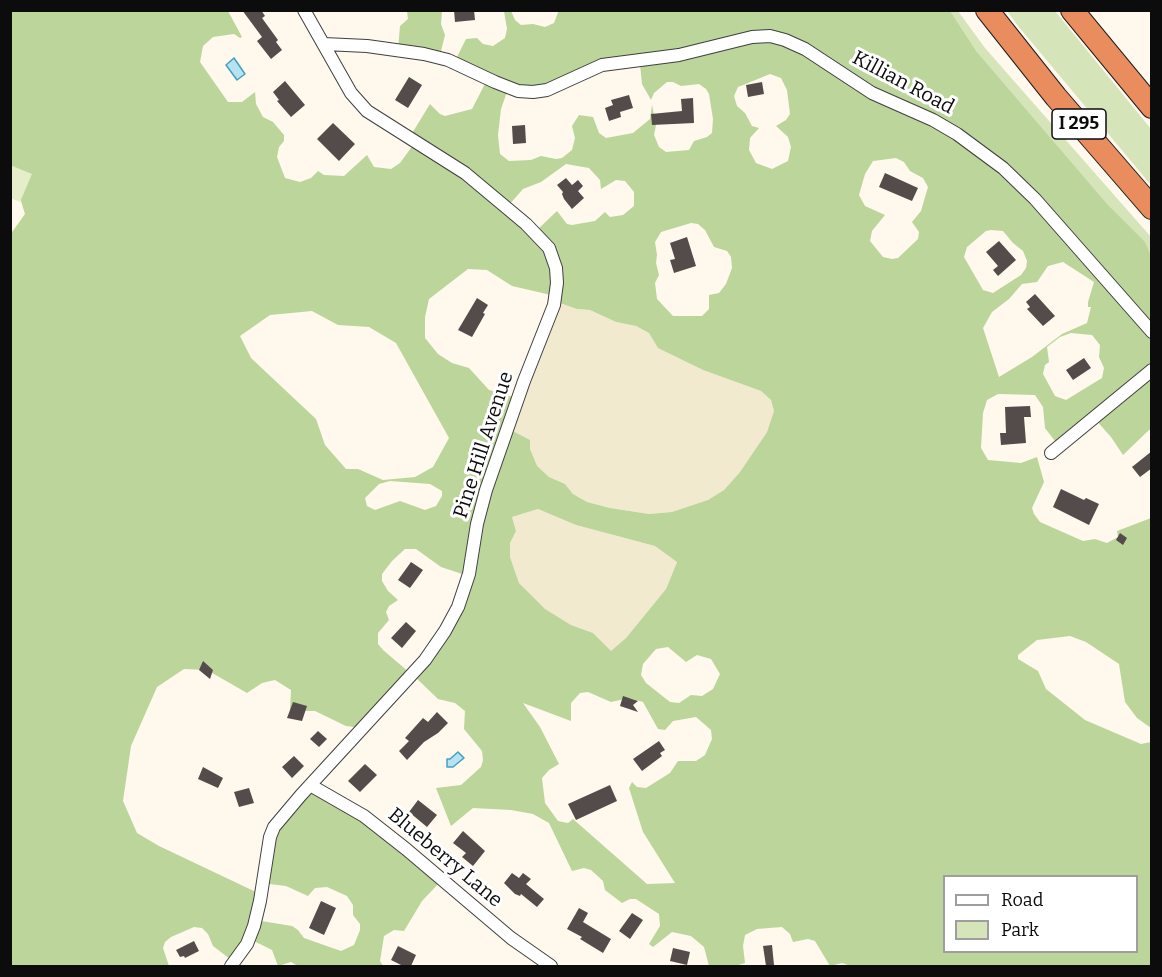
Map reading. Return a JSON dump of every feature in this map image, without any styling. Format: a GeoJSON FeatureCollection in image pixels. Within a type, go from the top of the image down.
{"type":"FeatureCollection","features":[{"type":"Feature","properties":{"kind":"highway"},"geometry":{"type":"LineString","coordinates":[[979,10],[1009,39]]}},
{"type":"Feature","properties":{"kind":"highway","name":"I 295"},"geometry":{"type":"LineString","coordinates":[[987,10],[1080,126],[1152,208]]}},
{"type":"Feature","properties":{"kind":"highway"},"geometry":{"type":"LineString","coordinates":[[1072,10],[1152,107]]}},
{"type":"Feature","properties":{"kind":"street","name":"Pine Hill Avenue"},"geometry":{"type":"LineString","coordinates":[[231,966],[247,944],[254,926],[270,837],[282,817],[425,660],[446,631],[458,607],[469,574],[477,524],[486,490],[521,389],[554,305],[557,283],[554,258],[540,237],[465,173],[367,111],[351,93],[304,10]]}},
{"type":"Feature","properties":{"kind":"street","name":"Killian Road"},"geometry":{"type":"LineString","coordinates":[[324,44],[367,46],[424,54],[448,60],[518,91],[533,92],[547,90],[602,65],[679,55],[752,37],[770,36],[785,40],[805,50],[872,93],[933,120],[957,134],[1003,168],[1035,199],[1152,332]]}},
{"type":"Feature","properties":{"kind":"street"},"geometry":{"type":"LineString","coordinates":[[1051,453],[1152,370]]}},
{"type":"Feature","properties":{"kind":"street","name":"Blueberry Lane"},"geometry":{"type":"LineString","coordinates":[[310,785],[364,816],[511,938],[551,966]]}},
{"type":"Feature","properties":{"kind":"shaded area"},"geometry":{"type":"Polygon","coordinates":[[[554,301],[577,309],[590,310],[616,322],[636,326],[649,333],[659,348],[703,370],[761,391],[771,400],[774,411],[767,432],[740,472],[724,490],[708,500],[672,512],[649,514],[587,502],[573,494],[565,484],[549,477],[536,466],[530,449],[505,427],[554,301]]]}},
{"type":"Feature","properties":{"kind":"shaded area"},"geometry":{"type":"Polygon","coordinates":[[[538,509],[576,525],[655,546],[677,561],[666,589],[626,638],[611,652],[593,633],[571,625],[544,609],[519,583],[510,557],[510,543],[516,531],[512,517],[538,509]]]}},
{"type":"Feature","properties":{"kind":"green space"},"geometry":{"type":"Polygon","coordinates":[[[559,10],[950,11],[976,51],[1107,204],[1145,242],[1151,256],[1151,430],[1123,455],[1095,419],[1058,445],[1045,428],[1043,407],[1035,395],[998,394],[987,400],[983,413],[981,448],[988,460],[1021,463],[1037,457],[1044,482],[1032,508],[1034,514],[1040,522],[1083,541],[1095,539],[1107,543],[1118,537],[1117,531],[1151,518],[1151,728],[1137,718],[1125,702],[1119,664],[1086,642],[1070,636],[1037,640],[1018,655],[1018,659],[1038,671],[1046,689],[1085,720],[1141,744],[1151,742],[1151,966],[851,966],[842,963],[830,966],[815,941],[808,939],[793,942],[790,934],[782,927],[757,929],[745,935],[743,946],[745,963],[735,966],[709,966],[704,947],[691,936],[672,932],[653,947],[649,944],[660,926],[659,914],[636,899],[622,903],[605,890],[603,881],[591,870],[584,868],[572,871],[549,823],[533,814],[473,808],[451,826],[436,788],[461,785],[481,767],[482,751],[464,729],[465,711],[455,703],[438,699],[411,673],[441,633],[465,575],[441,567],[416,549],[405,549],[382,574],[382,581],[388,591],[398,600],[389,606],[386,612],[389,620],[378,633],[378,644],[410,673],[362,728],[346,726],[315,711],[290,711],[291,690],[275,680],[262,683],[247,693],[207,670],[184,669],[157,687],[131,746],[123,801],[137,833],[159,846],[258,893],[255,920],[292,926],[304,938],[341,951],[354,945],[360,930],[360,924],[353,915],[353,905],[347,896],[327,887],[315,888],[308,896],[286,886],[261,883],[269,839],[307,785],[345,806],[441,881],[422,901],[404,931],[394,930],[384,936],[380,961],[383,966],[298,966],[291,962],[278,966],[272,950],[248,938],[234,962],[213,946],[208,934],[202,928],[194,927],[165,942],[163,948],[169,966],[11,966],[10,235],[25,214],[11,168],[11,11],[228,11],[242,37],[234,34],[213,37],[203,46],[200,62],[228,102],[242,102],[255,92],[256,104],[263,117],[273,122],[284,135],[284,141],[279,147],[277,157],[285,178],[300,182],[311,178],[318,171],[324,175],[344,176],[367,155],[374,167],[391,169],[400,163],[416,141],[411,135],[430,104],[445,116],[472,109],[487,80],[454,63],[466,39],[477,38],[483,44],[493,46],[505,38],[507,29],[504,11],[511,11],[515,20],[521,25],[533,24],[545,27],[554,23],[559,10]],[[640,64],[605,66],[564,84],[508,89],[501,109],[498,135],[500,154],[509,161],[531,160],[541,156],[562,158],[572,150],[575,138],[572,126],[579,115],[593,117],[599,133],[606,138],[633,133],[650,119],[652,105],[656,125],[654,135],[659,147],[666,152],[689,150],[694,141],[712,133],[713,119],[709,94],[699,84],[681,86],[667,82],[654,93],[651,100],[642,84],[640,64]],[[770,74],[738,87],[734,96],[737,106],[745,113],[752,126],[759,128],[750,138],[749,150],[756,163],[772,169],[788,161],[791,147],[788,137],[776,126],[786,120],[790,114],[787,90],[781,78],[770,74]],[[896,158],[873,161],[865,174],[859,195],[865,206],[885,215],[872,231],[870,241],[883,257],[898,258],[918,239],[919,232],[912,222],[921,211],[928,187],[923,178],[910,171],[904,162],[896,158]],[[566,164],[541,182],[523,189],[508,206],[536,231],[557,211],[567,224],[572,225],[595,221],[605,212],[610,217],[623,215],[634,206],[634,192],[625,181],[616,180],[601,189],[600,180],[589,168],[566,164]],[[691,223],[661,232],[655,242],[659,275],[655,283],[657,299],[673,316],[702,316],[709,309],[709,295],[719,293],[726,284],[732,268],[731,257],[727,251],[714,247],[705,230],[698,224],[691,223]],[[986,231],[967,247],[964,257],[983,290],[993,293],[1021,275],[1026,268],[1027,261],[1023,251],[1003,231],[986,231]],[[1063,262],[1048,266],[1037,282],[1022,284],[1009,299],[992,312],[983,328],[999,377],[1032,357],[1062,334],[1087,323],[1091,307],[1088,307],[1088,302],[1094,282],[1063,262]],[[468,269],[429,299],[425,317],[425,338],[438,354],[452,363],[469,368],[489,390],[513,397],[505,427],[530,440],[530,449],[537,466],[549,477],[565,484],[573,494],[587,502],[649,514],[672,512],[708,500],[724,490],[740,472],[767,432],[774,411],[771,400],[761,391],[703,370],[658,348],[649,333],[636,326],[616,322],[590,310],[577,309],[554,301],[551,295],[512,286],[487,270],[468,269]],[[312,311],[270,315],[240,336],[251,358],[316,419],[325,445],[346,469],[358,469],[383,480],[415,477],[433,467],[449,438],[396,343],[369,327],[338,325],[312,311]],[[1071,333],[1060,337],[1047,347],[1049,362],[1045,365],[1043,374],[1055,396],[1066,400],[1102,378],[1104,368],[1099,357],[1100,345],[1092,335],[1071,333]],[[390,481],[379,484],[365,498],[367,506],[375,510],[400,501],[425,510],[436,506],[442,496],[442,491],[430,484],[390,481]],[[538,509],[512,517],[516,531],[510,543],[510,557],[519,583],[545,609],[571,625],[593,633],[611,651],[626,638],[666,589],[677,562],[655,546],[576,525],[538,509]],[[668,647],[656,649],[643,664],[641,675],[646,683],[670,702],[679,703],[691,695],[702,696],[713,689],[720,674],[711,659],[697,655],[686,662],[668,647]],[[588,692],[580,693],[571,703],[571,721],[523,703],[540,727],[559,764],[542,778],[545,803],[558,821],[568,823],[573,819],[647,884],[675,883],[643,832],[629,788],[632,782],[637,787],[646,788],[670,773],[678,761],[696,761],[705,755],[712,739],[711,730],[696,717],[673,721],[665,730],[658,729],[643,702],[629,698],[611,702],[588,692]]]}},
{"type":"Feature","properties":{"kind":"green space"},"geometry":{"type":"Polygon","coordinates":[[[407,11],[442,11],[441,24],[445,35],[439,59],[398,50],[400,26],[408,19],[407,11]]]}},
{"type":"Feature","properties":{"kind":"green space"},"geometry":{"type":"Polygon","coordinates":[[[935,11],[958,11],[985,48],[1151,237],[1151,281],[935,11]]]}},
{"type":"Feature","properties":{"kind":"green space"},"geometry":{"type":"Polygon","coordinates":[[[1007,11],[1055,11],[1151,129],[1151,185],[1018,26],[1007,11]]]}},
{"type":"Feature","properties":{"kind":"green space"},"geometry":{"type":"Polygon","coordinates":[[[10,165],[32,174],[20,202],[11,198],[10,165]]]}},
{"type":"Feature","properties":{"kind":"water"},"geometry":{"type":"Polygon","coordinates":[[[234,58],[245,74],[237,80],[226,65],[234,58]]]}},
{"type":"Feature","properties":{"kind":"water"},"geometry":{"type":"Polygon","coordinates":[[[458,752],[464,758],[453,767],[447,767],[447,759],[458,752]]]}},
{"type":"Feature","properties":{"kind":"building"},"geometry":{"type":"Polygon","coordinates":[[[242,10],[261,10],[265,16],[262,18],[278,40],[276,42],[282,50],[271,59],[257,41],[262,37],[242,10]]]}},
{"type":"Feature","properties":{"kind":"building"},"geometry":{"type":"Polygon","coordinates":[[[454,10],[474,10],[475,20],[455,22],[454,10]]]}},
{"type":"Feature","properties":{"kind":"building"},"geometry":{"type":"Polygon","coordinates":[[[409,77],[422,85],[408,108],[395,100],[409,77]]]}},
{"type":"Feature","properties":{"kind":"building"},"geometry":{"type":"Polygon","coordinates":[[[285,81],[305,105],[291,117],[277,101],[279,100],[273,92],[285,81]]]}},
{"type":"Feature","properties":{"kind":"building"},"geometry":{"type":"Polygon","coordinates":[[[762,82],[764,94],[748,97],[746,85],[762,82]]]}},
{"type":"Feature","properties":{"kind":"building"},"geometry":{"type":"Polygon","coordinates":[[[629,95],[633,108],[620,112],[621,117],[609,121],[605,108],[613,105],[611,100],[629,95]]]}},
{"type":"Feature","properties":{"kind":"building"},"geometry":{"type":"Polygon","coordinates":[[[693,98],[694,123],[652,125],[651,114],[682,111],[681,99],[693,98]]]}},
{"type":"Feature","properties":{"kind":"building"},"geometry":{"type":"Polygon","coordinates":[[[333,123],[355,144],[339,161],[317,139],[333,123]]]}},
{"type":"Feature","properties":{"kind":"building"},"geometry":{"type":"Polygon","coordinates":[[[525,125],[526,143],[513,144],[512,126],[525,125]]]}},
{"type":"Feature","properties":{"kind":"building"},"geometry":{"type":"Polygon","coordinates":[[[885,173],[918,188],[912,201],[879,187],[885,173]]]}},
{"type":"Feature","properties":{"kind":"building"},"geometry":{"type":"Polygon","coordinates":[[[566,178],[572,185],[578,180],[583,186],[578,191],[584,198],[572,209],[557,185],[566,178]]]}},
{"type":"Feature","properties":{"kind":"building"},"geometry":{"type":"Polygon","coordinates":[[[687,237],[696,266],[674,273],[670,260],[675,259],[670,243],[687,237]]]}},
{"type":"Feature","properties":{"kind":"building"},"geometry":{"type":"Polygon","coordinates":[[[999,241],[1016,260],[998,276],[993,270],[998,266],[986,252],[999,241]]]}},
{"type":"Feature","properties":{"kind":"building"},"geometry":{"type":"Polygon","coordinates":[[[1035,294],[1055,316],[1043,326],[1027,309],[1030,307],[1026,302],[1035,294]]]}},
{"type":"Feature","properties":{"kind":"building"},"geometry":{"type":"Polygon","coordinates":[[[477,298],[488,305],[472,337],[458,330],[477,298]]]}},
{"type":"Feature","properties":{"kind":"building"},"geometry":{"type":"Polygon","coordinates":[[[1084,358],[1091,368],[1073,380],[1066,370],[1084,358]]]}},
{"type":"Feature","properties":{"kind":"building"},"geometry":{"type":"Polygon","coordinates":[[[1030,406],[1031,417],[1024,417],[1026,443],[1001,445],[1000,433],[1006,433],[1005,407],[1030,406]]]}},
{"type":"Feature","properties":{"kind":"building"},"geometry":{"type":"Polygon","coordinates":[[[1152,451],[1152,468],[1140,477],[1132,467],[1152,451]]]}},
{"type":"Feature","properties":{"kind":"building"},"geometry":{"type":"Polygon","coordinates":[[[1061,489],[1099,504],[1089,525],[1053,507],[1061,489]]]}},
{"type":"Feature","properties":{"kind":"building"},"geometry":{"type":"Polygon","coordinates":[[[1120,533],[1127,538],[1123,545],[1116,540],[1120,533]]]}},
{"type":"Feature","properties":{"kind":"building"},"geometry":{"type":"Polygon","coordinates":[[[411,562],[423,570],[410,588],[398,580],[411,562]]]}},
{"type":"Feature","properties":{"kind":"building"},"geometry":{"type":"Polygon","coordinates":[[[406,622],[416,631],[402,648],[391,638],[406,622]]]}},
{"type":"Feature","properties":{"kind":"building"},"geometry":{"type":"Polygon","coordinates":[[[203,661],[213,670],[210,679],[199,670],[203,661]]]}},
{"type":"Feature","properties":{"kind":"building"},"geometry":{"type":"Polygon","coordinates":[[[623,696],[638,701],[633,705],[638,712],[620,706],[623,696]]]}},
{"type":"Feature","properties":{"kind":"building"},"geometry":{"type":"Polygon","coordinates":[[[293,702],[307,706],[302,721],[287,718],[293,702]]]}},
{"type":"Feature","properties":{"kind":"building"},"geometry":{"type":"Polygon","coordinates":[[[437,712],[448,723],[424,742],[407,760],[399,751],[409,741],[405,738],[423,718],[428,722],[437,712]]]}},
{"type":"Feature","properties":{"kind":"building"},"geometry":{"type":"Polygon","coordinates":[[[318,731],[327,739],[319,747],[310,739],[318,731]]]}},
{"type":"Feature","properties":{"kind":"building"},"geometry":{"type":"Polygon","coordinates":[[[659,741],[665,750],[660,753],[662,756],[642,771],[633,759],[659,741]]]}},
{"type":"Feature","properties":{"kind":"building"},"geometry":{"type":"Polygon","coordinates":[[[294,756],[304,766],[292,778],[282,767],[294,756]]]}},
{"type":"Feature","properties":{"kind":"building"},"geometry":{"type":"Polygon","coordinates":[[[365,764],[377,775],[360,792],[348,781],[365,764]]]}},
{"type":"Feature","properties":{"kind":"building"},"geometry":{"type":"Polygon","coordinates":[[[203,767],[223,778],[218,788],[198,779],[203,767]]]}},
{"type":"Feature","properties":{"kind":"building"},"geometry":{"type":"Polygon","coordinates":[[[610,785],[617,801],[576,820],[568,804],[610,785]]]}},
{"type":"Feature","properties":{"kind":"building"},"geometry":{"type":"Polygon","coordinates":[[[249,788],[254,803],[239,807],[234,792],[249,788]]]}},
{"type":"Feature","properties":{"kind":"building"},"geometry":{"type":"Polygon","coordinates":[[[418,800],[437,815],[427,827],[409,812],[418,800]]]}},
{"type":"Feature","properties":{"kind":"building"},"geometry":{"type":"Polygon","coordinates":[[[463,831],[485,851],[473,866],[462,857],[466,853],[453,843],[463,831]]]}},
{"type":"Feature","properties":{"kind":"building"},"geometry":{"type":"Polygon","coordinates":[[[512,873],[519,878],[523,873],[531,879],[526,884],[544,899],[537,907],[521,894],[520,896],[515,894],[504,883],[512,873]]]}},
{"type":"Feature","properties":{"kind":"building"},"geometry":{"type":"Polygon","coordinates":[[[321,901],[336,908],[324,935],[309,928],[321,901]]]}},
{"type":"Feature","properties":{"kind":"building"},"geometry":{"type":"Polygon","coordinates":[[[579,908],[588,913],[583,922],[611,939],[603,953],[567,929],[579,908]]]}},
{"type":"Feature","properties":{"kind":"building"},"geometry":{"type":"Polygon","coordinates":[[[632,913],[643,920],[630,939],[619,931],[632,913]]]}},
{"type":"Feature","properties":{"kind":"building"},"geometry":{"type":"Polygon","coordinates":[[[194,941],[199,951],[185,958],[180,957],[176,950],[194,941]]]}},
{"type":"Feature","properties":{"kind":"building"},"geometry":{"type":"Polygon","coordinates":[[[772,945],[774,965],[766,966],[763,946],[772,945]]]}},
{"type":"Feature","properties":{"kind":"building"},"geometry":{"type":"Polygon","coordinates":[[[398,946],[416,955],[411,966],[403,966],[391,960],[398,946]]]}},
{"type":"Feature","properties":{"kind":"building"},"geometry":{"type":"Polygon","coordinates":[[[673,948],[690,952],[687,965],[670,961],[673,948]]]}}]}
